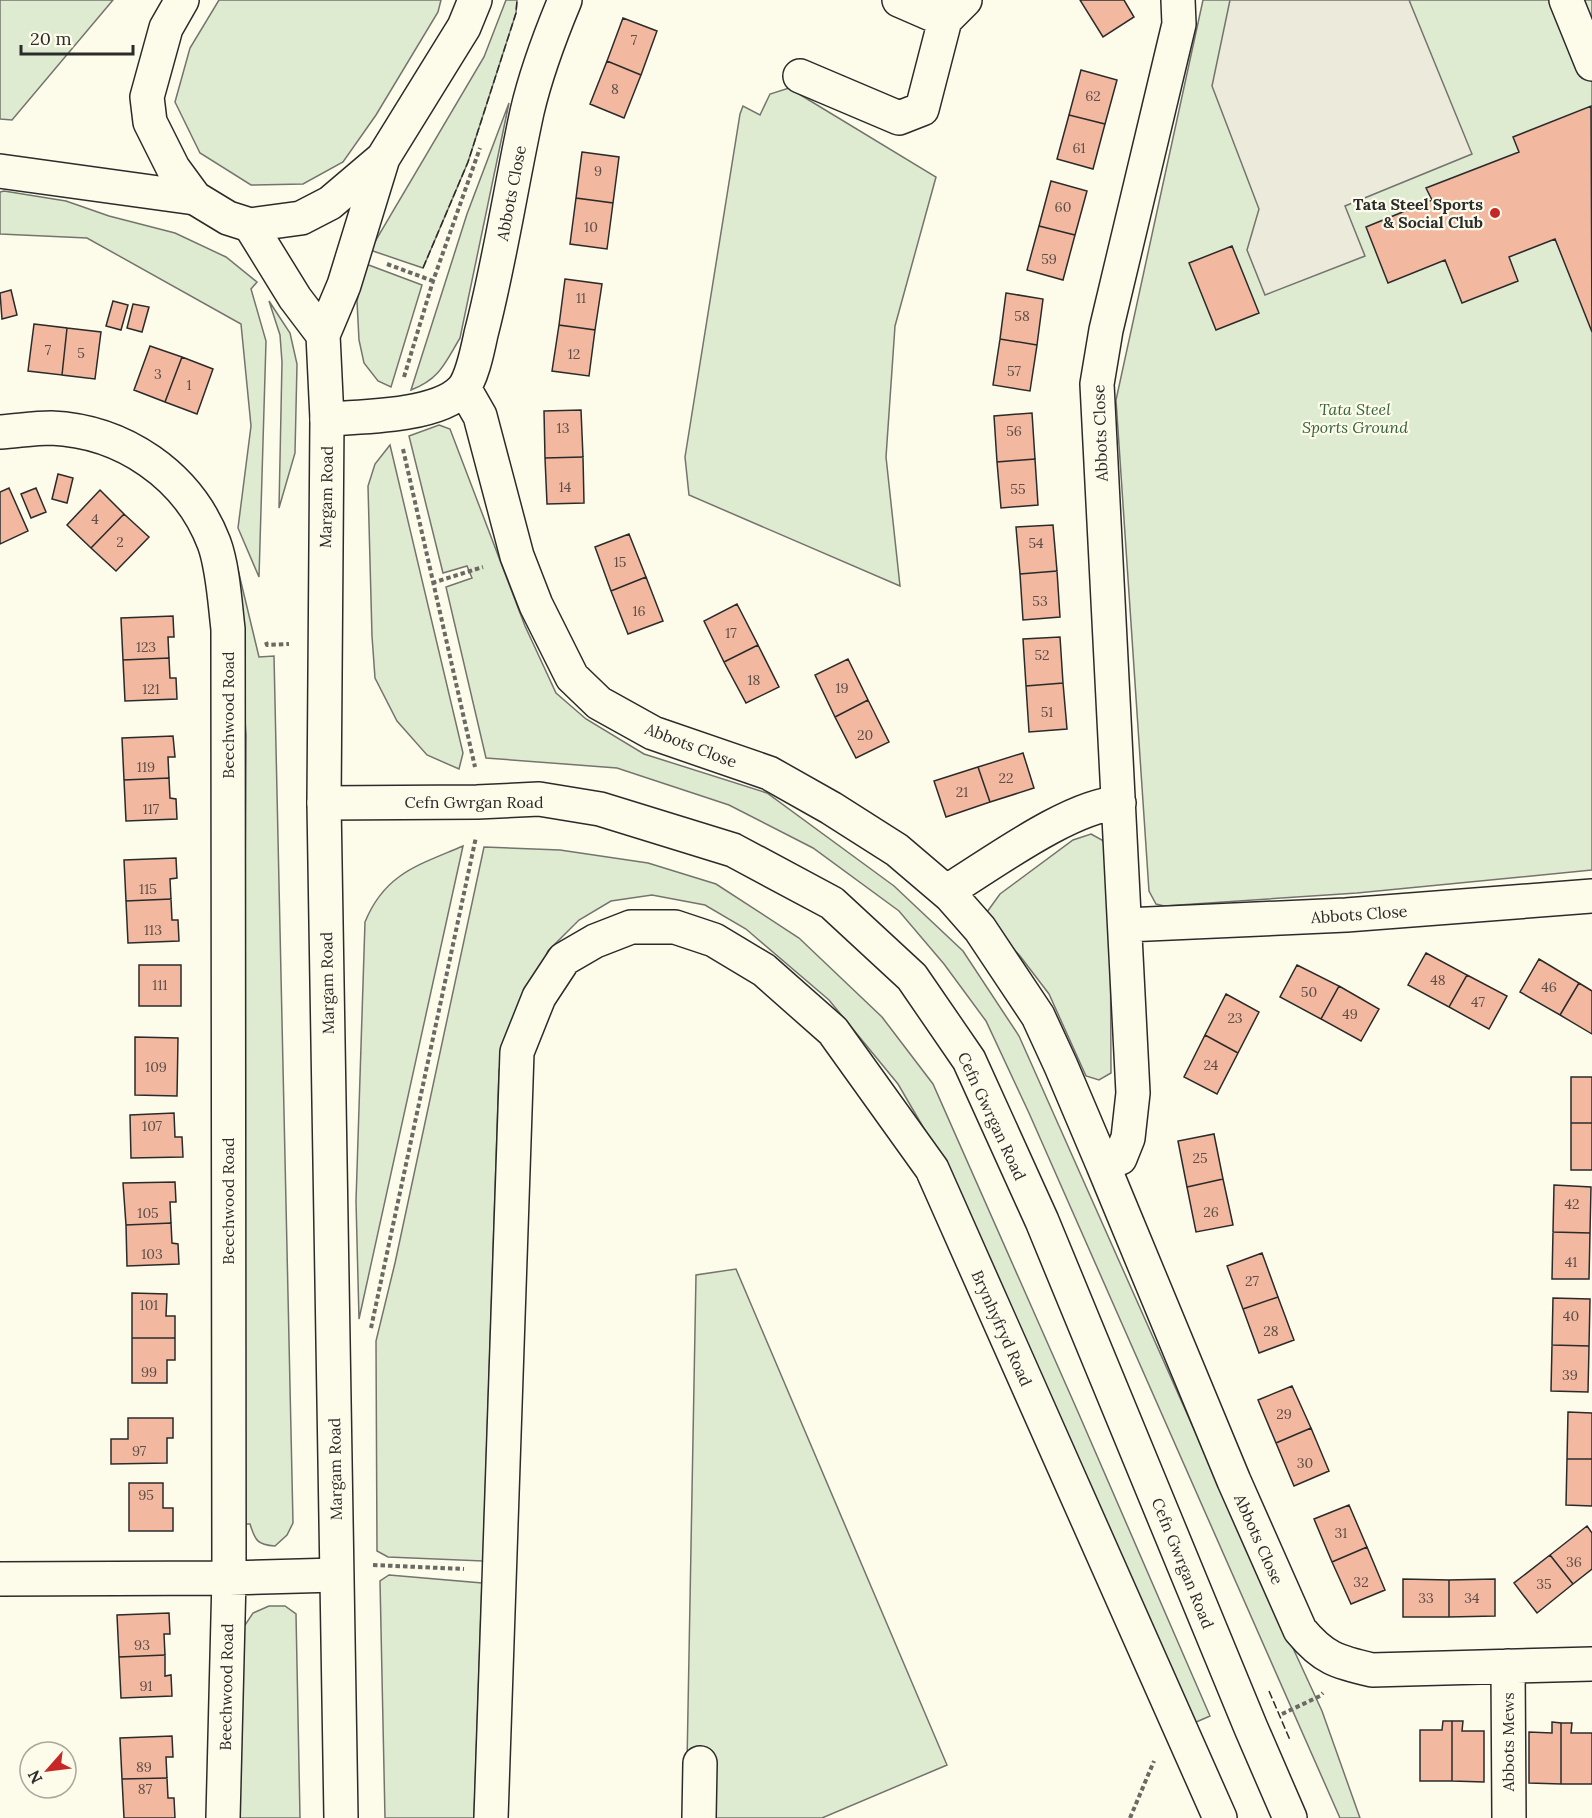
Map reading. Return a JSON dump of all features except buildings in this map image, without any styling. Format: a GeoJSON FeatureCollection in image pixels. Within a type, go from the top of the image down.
{"type":"FeatureCollection","features":[{"type":"Feature","properties":{"kind":"main road"},"geometry":{"type":"LineString","coordinates":[[182,0],[166,28],[147,97],[150,122],[173,168],[195,198],[228,218],[250,225],[301,218],[330,203],[383,158],[464,27],[475,0]]}},
{"type":"Feature","properties":{"kind":"main road","name":"Abbots Close"},"geometry":{"type":"LineString","coordinates":[[565,0],[547,43],[528,110],[492,292],[476,357],[464,388],[480,416],[517,556],[536,605],[572,677],[599,703],[653,733],[769,773],[831,808],[897,850],[951,896],[980,928],[1038,1016],[1234,1481],[1300,1630],[1314,1648],[1340,1663],[1372,1670],[1592,1664]]}},
{"type":"Feature","properties":{"kind":"main road"},"geometry":{"type":"LineString","coordinates":[[800,76],[899,118],[922,109],[955,10],[899,0]]}},
{"type":"Feature","properties":{"kind":"main road","name":"Abbots Close"},"geometry":{"type":"LineString","coordinates":[[1103,1166],[1120,1158],[1128,1138],[1133,1093],[1096,384],[1106,330],[1179,24],[1178,0]]}},
{"type":"Feature","properties":{"kind":"main road"},"geometry":{"type":"LineString","coordinates":[[1566,0],[1592,64]]}},
{"type":"Feature","properties":{"kind":"main road","name":"Margam Road"},"geometry":{"type":"LineString","coordinates":[[340,1818],[324,803],[327,418],[323,335],[344,285],[383,158]]}},
{"type":"Feature","properties":{"kind":"main road"},"geometry":{"type":"LineString","coordinates":[[0,171],[195,198]]}},
{"type":"Feature","properties":{"kind":"main road"},"geometry":{"type":"LineString","coordinates":[[250,225],[296,298],[323,335]]}},
{"type":"Feature","properties":{"kind":"main road"},"geometry":{"type":"LineString","coordinates":[[327,418],[398,413],[447,402],[464,388]]}},
{"type":"Feature","properties":{"kind":"main road","name":"Beechwood Road"},"geometry":{"type":"LineString","coordinates":[[0,432],[50,428],[90,433],[125,447],[158,465],[179,486],[199,512],[215,544],[222,584],[228,629],[229,1578],[223,1818]]}},
{"type":"Feature","properties":{"kind":"main road","name":"Cefn Gwrgan Road"},"geometry":{"type":"LineString","coordinates":[[324,803],[477,802],[539,799],[600,809],[733,850],[832,903],[912,977],[969,1060],[1042,1221],[1290,1818]]}},
{"type":"Feature","properties":{"kind":"main road"},"geometry":{"type":"LineString","coordinates":[[951,896],[957,885],[1034,838],[1078,814],[1107,804],[1119,803]]}},
{"type":"Feature","properties":{"kind":"main road","name":"Abbots Close"},"geometry":{"type":"LineString","coordinates":[[1126,925],[1346,915],[1592,896]]}},
{"type":"Feature","properties":{"kind":"main road","name":"Brynhyfryd Road"},"geometry":{"type":"LineString","coordinates":[[498,1571],[517,1052],[539,997],[564,959],[595,941],[631,927],[675,927],[714,940],[764,970],[832,1031],[932,1169],[1220,1818]]}},
{"type":"Feature","properties":{"kind":"main road"},"geometry":{"type":"LineString","coordinates":[[0,1579],[229,1578],[336,1569]]}},
{"type":"Feature","properties":{"kind":"main road"},"geometry":{"type":"LineString","coordinates":[[490,1818],[498,1571]]}},
{"type":"Feature","properties":{"kind":"main road","name":"Abbots Mews"},"geometry":{"type":"LineString","coordinates":[[1508,1666],[1509,1818]]}},
{"type":"Feature","properties":{"kind":"main road"},"geometry":{"type":"LineString","coordinates":[[699,1818],[700,1763]]}},
{"type":"Feature","properties":{"kind":"path"},"geometry":{"type":"LineString","coordinates":[[370,1335],[476,841],[476,773],[432,583],[401,438],[398,413],[400,389],[434,280],[481,146]]}},
{"type":"Feature","properties":{"kind":"path"},"geometry":{"type":"LineString","coordinates":[[378,261],[434,280]]}},
{"type":"Feature","properties":{"kind":"path"},"geometry":{"type":"LineString","coordinates":[[432,583],[517,556]]}},
{"type":"Feature","properties":{"kind":"path"},"geometry":{"type":"LineString","coordinates":[[336,1569],[498,1571]]}},
{"type":"Feature","properties":{"kind":"path"},"geometry":{"type":"LineString","coordinates":[[1130,1818],[1165,1734],[1179,1728]]}},
{"type":"Feature","properties":{"kind":"green space"},"geometry":{"type":"Polygon","coordinates":[[[0,0],[113,0],[12,120],[0,119],[0,0]]]}},
{"type":"Feature","properties":{"kind":"green space"},"geometry":{"type":"Polygon","coordinates":[[[219,0],[441,0],[438,12],[376,115],[343,162],[303,184],[251,185],[200,153],[175,102],[190,48],[219,0]]]}},
{"type":"Feature","properties":{"kind":"green space"},"geometry":{"type":"Polygon","coordinates":[[[506,0],[517,0],[516,13],[468,162],[423,268],[370,250],[484,57],[506,0]]]}},
{"type":"Feature","properties":{"kind":"green space","name":"Tata Steel Sports Ground"},"geometry":{"type":"Polygon","coordinates":[[[1203,0],[1592,0],[1592,870],[1357,893],[1164,906],[1156,904],[1149,891],[1116,400],[1203,0]]]}},
{"type":"Feature","properties":{"kind":"green space"},"geometry":{"type":"Polygon","coordinates":[[[789,88],[936,177],[895,326],[886,457],[900,586],[689,495],[685,457],[740,114],[743,106],[760,115],[770,94],[789,88]]]}},
{"type":"Feature","properties":{"kind":"green space"},"geometry":{"type":"Polygon","coordinates":[[[509,103],[460,338],[441,369],[429,381],[411,390],[467,214],[509,103]]]}},
{"type":"Feature","properties":{"kind":"green space"},"geometry":{"type":"Polygon","coordinates":[[[0,192],[66,201],[109,216],[175,233],[226,257],[257,282],[251,289],[266,341],[259,577],[238,528],[251,426],[241,324],[87,238],[0,234],[0,192]]]}},
{"type":"Feature","properties":{"kind":"green space"},"geometry":{"type":"Polygon","coordinates":[[[366,264],[422,285],[391,387],[378,381],[364,363],[359,340],[357,301],[366,264]]]}},
{"type":"Feature","properties":{"kind":"green space"},"geometry":{"type":"Polygon","coordinates":[[[269,301],[290,333],[297,364],[295,453],[279,508],[282,362],[280,335],[269,301]]]}},
{"type":"Feature","properties":{"kind":"green space"},"geometry":{"type":"Polygon","coordinates":[[[439,425],[450,429],[525,626],[556,693],[586,719],[644,754],[767,793],[894,886],[963,951],[1019,1036],[1245,1544],[1322,1711],[1360,1818],[1340,1818],[1029,1113],[986,1021],[944,964],[899,911],[813,848],[729,805],[617,768],[486,758],[446,587],[472,578],[467,566],[443,573],[409,436],[439,425]]]}},
{"type":"Feature","properties":{"kind":"green space"},"geometry":{"type":"Polygon","coordinates":[[[390,445],[463,753],[459,769],[427,755],[397,721],[375,678],[368,486],[375,464],[390,445]]]}},
{"type":"Feature","properties":{"kind":"green space"},"geometry":{"type":"Polygon","coordinates":[[[234,553],[259,657],[274,656],[293,1523],[287,1535],[275,1546],[260,1543],[255,1538],[250,1524],[241,1524],[246,735],[234,553]]]}},
{"type":"Feature","properties":{"kind":"green space"},"geometry":{"type":"Polygon","coordinates":[[[1091,834],[1102,840],[1110,853],[1111,1073],[1099,1080],[1086,1076],[1049,994],[1020,956],[989,922],[987,912],[1000,894],[1073,840],[1091,834]]]}},
{"type":"Feature","properties":{"kind":"green space"},"geometry":{"type":"Polygon","coordinates":[[[463,846],[359,1319],[356,1201],[365,922],[373,905],[393,881],[418,865],[463,846]]]}},
{"type":"Feature","properties":{"kind":"green space"},"geometry":{"type":"Polygon","coordinates":[[[484,847],[560,850],[648,863],[716,884],[799,938],[882,1017],[933,1084],[1210,1716],[1194,1723],[950,1173],[898,1084],[829,1000],[746,929],[705,905],[652,895],[611,901],[579,920],[548,951],[499,1070],[483,1561],[388,1557],[377,1551],[376,1341],[395,1263],[484,847]]]}},
{"type":"Feature","properties":{"kind":"green space"},"geometry":{"type":"Polygon","coordinates":[[[736,1269],[947,1765],[822,1818],[686,1818],[696,1275],[736,1269]]]}},
{"type":"Feature","properties":{"kind":"green space"},"geometry":{"type":"Polygon","coordinates":[[[389,1575],[482,1583],[474,1818],[385,1818],[380,1581],[389,1575]]]}},
{"type":"Feature","properties":{"kind":"green space"},"geometry":{"type":"Polygon","coordinates":[[[269,1606],[285,1606],[296,1614],[300,1818],[239,1818],[243,1628],[253,1613],[269,1606]]]}},
{"type":"Feature","properties":{"kind":"shaded area"},"geometry":{"type":"Polygon","coordinates":[[[1230,0],[1409,0],[1472,154],[1345,206],[1365,256],[1265,295],[1247,250],[1259,209],[1212,86],[1230,0]]]}},
{"type":"Feature","properties":{"kind":"fence"},"geometry":{"type":"LineString","coordinates":[[423,268],[468,162],[516,13],[517,0]]}},
{"type":"Feature","properties":{"kind":"fence"},"geometry":{"type":"LineString","coordinates":[[1269,1691],[1290,1740]]}},
{"type":"Feature","properties":{"kind":"place","name":"Tata Steel Sports & Social Club"},"geometry":{"type":"Point","coordinates":[1495,213]}}]}
